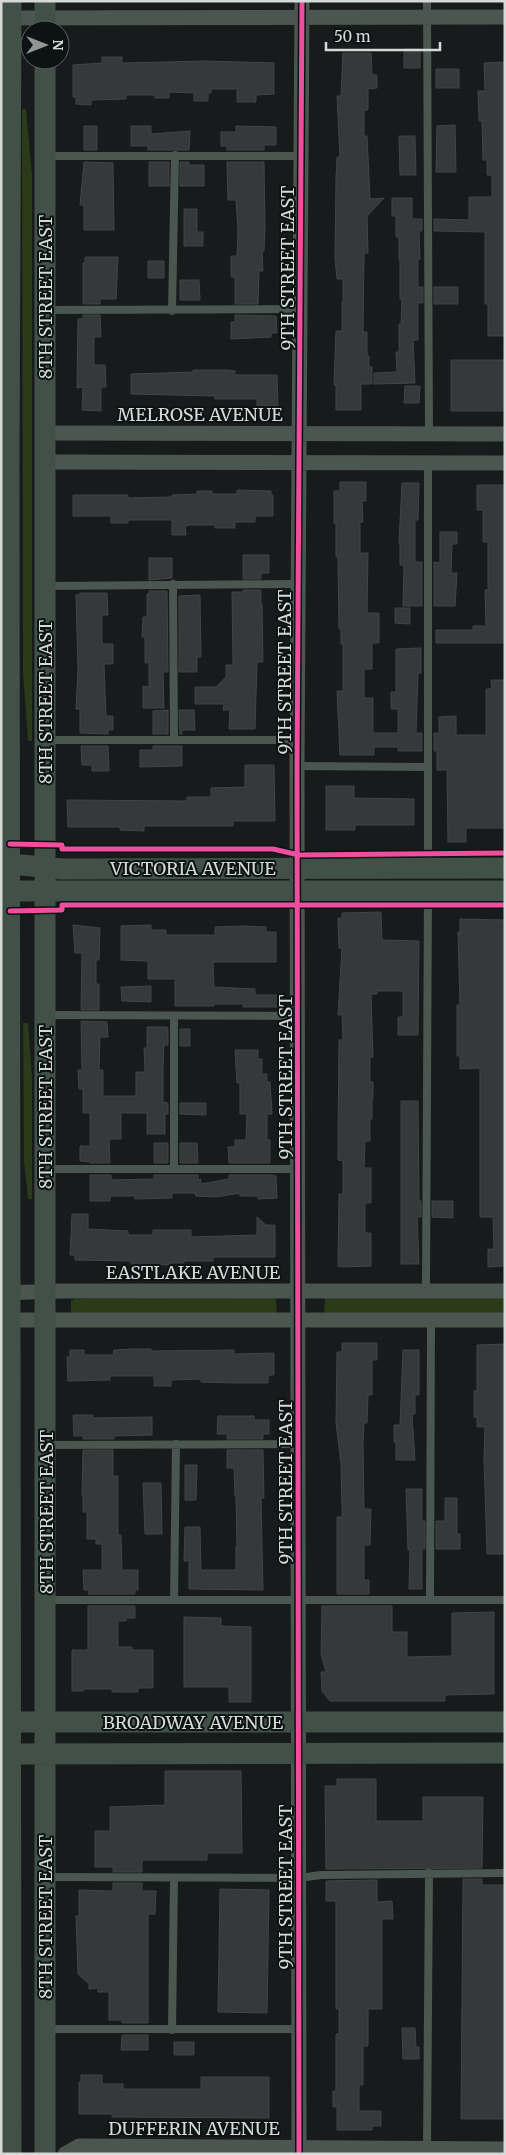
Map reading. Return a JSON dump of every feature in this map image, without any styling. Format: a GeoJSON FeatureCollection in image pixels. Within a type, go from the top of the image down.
{"type":"FeatureCollection","features":[{"type":"Feature","properties":{"kind":"main road","name":"8TH STREET EAST"},"geometry":{"type":"LineString","coordinates":[[8,12],[5,432],[5,1722],[11,2154]]}},
{"type":"Feature","properties":{"kind":"main road","name":"8TH STREET EAST"},"geometry":{"type":"LineString","coordinates":[[45,70],[45,2154]]}},
{"type":"Feature","properties":{"kind":"main road","name":"VICTORIA AVENUE"},"geometry":{"type":"LineString","coordinates":[[5,863],[62,868],[505,868]]}},
{"type":"Feature","properties":{"kind":"main road","name":"VICTORIA AVENUE"},"geometry":{"type":"LineString","coordinates":[[6,891],[505,890]]}},
{"type":"Feature","properties":{"kind":"main road","name":"BROADWAY AVENUE"},"geometry":{"type":"LineString","coordinates":[[5,1722],[505,1722]]}},
{"type":"Feature","properties":{"kind":"main road","name":"BROADWAY AVENUE"},"geometry":{"type":"LineString","coordinates":[[6,1754],[505,1753]]}},
{"type":"Feature","properties":{"kind":"street","name":"9TH STREET EAST"},"geometry":{"type":"LineString","coordinates":[[299,2150],[297,766],[301,433],[300,156],[302,1]]}},
{"type":"Feature","properties":{"kind":"street"},"geometry":{"type":"LineString","coordinates":[[8,12],[44,16],[505,17]]}},
{"type":"Feature","properties":{"kind":"street","name":"MELROSE AVENUE"},"geometry":{"type":"LineString","coordinates":[[44,433],[505,434]]}},
{"type":"Feature","properties":{"kind":"street"},"geometry":{"type":"LineString","coordinates":[[45,462],[505,463]]}},
{"type":"Feature","properties":{"kind":"street","name":"EASTLAKE AVENUE"},"geometry":{"type":"LineString","coordinates":[[6,1293],[505,1291]]}},
{"type":"Feature","properties":{"kind":"street"},"geometry":{"type":"LineString","coordinates":[[6,1320],[505,1320]]}},
{"type":"Feature","properties":{"kind":"street","name":"DUFFERIN AVENUE"},"geometry":{"type":"LineString","coordinates":[[65,2154],[79,2146],[299,2150],[505,2149]]}},
{"type":"Feature","properties":{"kind":"lane"},"geometry":{"type":"LineString","coordinates":[[427,1],[429,433]]}},
{"type":"Feature","properties":{"kind":"lane"},"geometry":{"type":"LineString","coordinates":[[172,310],[174,155]]}},
{"type":"Feature","properties":{"kind":"lane"},"geometry":{"type":"LineString","coordinates":[[45,156],[300,156]]}},
{"type":"Feature","properties":{"kind":"lane"},"geometry":{"type":"LineString","coordinates":[[46,310],[301,310]]}},
{"type":"Feature","properties":{"kind":"lane"},"geometry":{"type":"LineString","coordinates":[[428,463],[428,868]]}},
{"type":"Feature","properties":{"kind":"lane"},"geometry":{"type":"LineString","coordinates":[[173,584],[174,739]]}},
{"type":"Feature","properties":{"kind":"lane"},"geometry":{"type":"LineString","coordinates":[[45,586],[298,584]]}},
{"type":"Feature","properties":{"kind":"lane"},"geometry":{"type":"LineString","coordinates":[[45,740],[298,740]]}},
{"type":"Feature","properties":{"kind":"lane"},"geometry":{"type":"LineString","coordinates":[[297,766],[427,767]]}},
{"type":"Feature","properties":{"kind":"lane"},"geometry":{"type":"LineString","coordinates":[[426,1291],[428,890]]}},
{"type":"Feature","properties":{"kind":"lane"},"geometry":{"type":"LineString","coordinates":[[45,1014],[298,1016]]}},
{"type":"Feature","properties":{"kind":"lane"},"geometry":{"type":"LineString","coordinates":[[174,1016],[174,1169]]}},
{"type":"Feature","properties":{"kind":"lane"},"geometry":{"type":"LineString","coordinates":[[46,1169],[299,1169]]}},
{"type":"Feature","properties":{"kind":"lane"},"geometry":{"type":"LineString","coordinates":[[430,1600],[431,1320]]}},
{"type":"Feature","properties":{"kind":"lane"},"geometry":{"type":"LineString","coordinates":[[174,1600],[176,1444]]}},
{"type":"Feature","properties":{"kind":"lane"},"geometry":{"type":"LineString","coordinates":[[46,1445],[299,1444]]}},
{"type":"Feature","properties":{"kind":"lane"},"geometry":{"type":"LineString","coordinates":[[46,1600],[505,1600]]}},
{"type":"Feature","properties":{"kind":"lane"},"geometry":{"type":"LineString","coordinates":[[427,2149],[429,1873]]}},
{"type":"Feature","properties":{"kind":"lane"},"geometry":{"type":"LineString","coordinates":[[45,1877],[299,1878],[321,1875],[505,1873]]}},
{"type":"Feature","properties":{"kind":"lane"},"geometry":{"type":"LineString","coordinates":[[172,2030],[174,1878]]}},
{"type":"Feature","properties":{"kind":"lane"},"geometry":{"type":"LineString","coordinates":[[44,2030],[299,2030]]}},
{"type":"Feature","properties":{"kind":"green space"},"geometry":{"type":"Polygon","coordinates":[[[22,109],[26,109],[32,175],[32,741],[28,741],[23,673],[22,109]]]}},
{"type":"Feature","properties":{"kind":"green space"},"geometry":{"type":"Polygon","coordinates":[[[23,1023],[28,1023],[32,1077],[32,1199],[28,1199],[24,1162],[23,1023]]]}},
{"type":"Feature","properties":{"kind":"green space"},"geometry":{"type":"Polygon","coordinates":[[[325,1298],[505,1298],[505,1315],[324,1313],[325,1298]]]}},
{"type":"Feature","properties":{"kind":"green space"},"geometry":{"type":"Polygon","coordinates":[[[74,1299],[276,1299],[277,1314],[75,1315],[71,1312],[71,1301],[74,1299]]]}},
{"type":"Feature","properties":{"kind":"building"},"geometry":{"type":"Polygon","coordinates":[[[404,49],[420,49],[420,68],[404,68],[404,49]]]}},
{"type":"Feature","properties":{"kind":"building"},"geometry":{"type":"Polygon","coordinates":[[[343,53],[371,53],[372,75],[377,75],[377,88],[368,89],[368,110],[364,110],[364,136],[367,136],[370,199],[384,198],[367,216],[368,253],[364,253],[363,332],[367,332],[367,356],[369,356],[369,367],[372,367],[372,384],[361,384],[361,410],[336,410],[336,385],[334,385],[336,331],[342,331],[343,302],[343,279],[337,279],[335,258],[337,157],[340,157],[337,96],[341,96],[343,53]]]}},
{"type":"Feature","properties":{"kind":"building"},"geometry":{"type":"Polygon","coordinates":[[[102,57],[122,57],[122,63],[205,61],[274,63],[274,94],[256,95],[256,102],[237,102],[237,89],[211,89],[211,93],[208,93],[208,101],[194,101],[194,93],[169,92],[169,98],[155,98],[155,95],[126,95],[126,99],[91,100],[91,105],[76,104],[76,97],[73,97],[73,65],[102,63],[102,57]]]}},
{"type":"Feature","properties":{"kind":"building"},"geometry":{"type":"Polygon","coordinates":[[[505,62],[505,336],[488,336],[488,304],[485,304],[485,232],[434,231],[434,219],[469,220],[469,197],[492,197],[492,175],[487,175],[487,160],[483,160],[482,121],[479,121],[478,91],[485,91],[484,63],[505,62]]]}},
{"type":"Feature","properties":{"kind":"building"},"geometry":{"type":"Polygon","coordinates":[[[436,69],[459,69],[459,88],[436,88],[436,69]]]}},
{"type":"Feature","properties":{"kind":"building"},"geometry":{"type":"Polygon","coordinates":[[[455,125],[456,172],[436,172],[437,126],[455,125]]]}},
{"type":"Feature","properties":{"kind":"building"},"geometry":{"type":"Polygon","coordinates":[[[84,126],[97,126],[97,150],[84,150],[84,126]]]}},
{"type":"Feature","properties":{"kind":"building"},"geometry":{"type":"Polygon","coordinates":[[[131,126],[151,126],[151,134],[190,131],[189,150],[148,150],[148,146],[131,146],[131,126]]]}},
{"type":"Feature","properties":{"kind":"building"},"geometry":{"type":"Polygon","coordinates":[[[236,126],[276,127],[276,145],[264,145],[264,150],[227,150],[227,146],[221,146],[221,132],[236,132],[236,126]]]}},
{"type":"Feature","properties":{"kind":"building"},"geometry":{"type":"Polygon","coordinates":[[[399,136],[415,136],[416,175],[400,175],[399,136]]]}},
{"type":"Feature","properties":{"kind":"building"},"geometry":{"type":"Polygon","coordinates":[[[84,162],[113,163],[114,230],[84,230],[84,205],[80,205],[84,162]]]}},
{"type":"Feature","properties":{"kind":"building"},"geometry":{"type":"Polygon","coordinates":[[[149,162],[169,162],[169,186],[149,186],[149,162]]]}},
{"type":"Feature","properties":{"kind":"building"},"geometry":{"type":"Polygon","coordinates":[[[180,162],[189,162],[189,165],[204,165],[204,186],[180,186],[180,162]]]}},
{"type":"Feature","properties":{"kind":"building"},"geometry":{"type":"Polygon","coordinates":[[[227,162],[264,162],[265,229],[264,251],[262,251],[263,271],[259,271],[258,304],[235,304],[235,277],[231,277],[231,256],[237,256],[238,230],[236,200],[228,200],[227,162]]]}},
{"type":"Feature","properties":{"kind":"building"},"geometry":{"type":"Polygon","coordinates":[[[392,198],[412,198],[412,219],[422,219],[422,231],[419,231],[418,287],[423,287],[423,303],[418,303],[418,340],[413,340],[415,383],[374,384],[374,373],[397,372],[396,352],[399,352],[399,324],[401,324],[402,299],[400,299],[399,237],[396,237],[396,216],[392,216],[392,198]]]}},
{"type":"Feature","properties":{"kind":"building"},"geometry":{"type":"Polygon","coordinates":[[[184,209],[197,209],[197,232],[203,232],[203,246],[184,246],[184,209]]]}},
{"type":"Feature","properties":{"kind":"building"},"geometry":{"type":"Polygon","coordinates":[[[85,257],[118,257],[116,299],[100,299],[100,304],[83,304],[83,263],[85,263],[85,257]]]}},
{"type":"Feature","properties":{"kind":"building"},"geometry":{"type":"Polygon","coordinates":[[[148,261],[164,261],[164,278],[148,278],[148,261]]]}},
{"type":"Feature","properties":{"kind":"building"},"geometry":{"type":"Polygon","coordinates":[[[180,280],[199,280],[200,300],[180,300],[180,280]]]}},
{"type":"Feature","properties":{"kind":"building"},"geometry":{"type":"Polygon","coordinates":[[[434,287],[458,287],[458,304],[434,304],[434,287]]]}},
{"type":"Feature","properties":{"kind":"building"},"geometry":{"type":"Polygon","coordinates":[[[83,315],[100,315],[101,337],[94,337],[94,365],[105,365],[106,387],[101,387],[101,411],[82,410],[83,387],[77,388],[78,319],[83,319],[83,315]]]}},
{"type":"Feature","properties":{"kind":"building"},"geometry":{"type":"Polygon","coordinates":[[[235,315],[276,316],[277,333],[271,333],[271,337],[231,339],[231,322],[235,322],[235,315]]]}},
{"type":"Feature","properties":{"kind":"building"},"geometry":{"type":"Polygon","coordinates":[[[451,360],[505,360],[505,411],[451,411],[451,360]]]}},
{"type":"Feature","properties":{"kind":"building"},"geometry":{"type":"Polygon","coordinates":[[[193,370],[227,370],[235,371],[235,375],[277,375],[278,406],[257,406],[257,399],[215,399],[215,396],[131,394],[131,374],[193,372],[193,370]]]}},
{"type":"Feature","properties":{"kind":"building"},"geometry":{"type":"Polygon","coordinates":[[[405,386],[420,386],[419,403],[404,403],[405,386]]]}},
{"type":"Feature","properties":{"kind":"building"},"geometry":{"type":"Polygon","coordinates":[[[340,482],[366,482],[366,501],[362,501],[363,522],[360,522],[360,553],[368,553],[367,613],[379,613],[379,643],[372,643],[372,669],[364,669],[364,698],[373,698],[373,733],[398,733],[398,709],[391,709],[391,692],[396,692],[396,649],[421,648],[421,673],[418,673],[416,733],[422,733],[422,751],[398,751],[398,747],[374,747],[374,755],[340,755],[337,691],[343,691],[343,644],[341,644],[341,629],[339,629],[338,557],[336,557],[334,491],[340,491],[340,482]]]}},
{"type":"Feature","properties":{"kind":"building"},"geometry":{"type":"Polygon","coordinates":[[[402,483],[419,483],[418,520],[415,520],[415,562],[422,562],[422,606],[403,606],[404,565],[400,565],[399,543],[402,483]]]}},
{"type":"Feature","properties":{"kind":"building"},"geometry":{"type":"Polygon","coordinates":[[[477,485],[505,485],[505,643],[436,643],[436,630],[473,630],[473,626],[486,626],[485,590],[488,590],[488,542],[483,542],[483,510],[477,510],[477,485]]]}},
{"type":"Feature","properties":{"kind":"building"},"geometry":{"type":"Polygon","coordinates":[[[237,490],[271,491],[271,495],[273,495],[273,516],[255,516],[255,522],[235,522],[235,528],[215,528],[215,525],[190,525],[185,526],[186,535],[172,535],[172,520],[128,520],[128,523],[111,523],[111,516],[73,516],[73,495],[128,495],[128,498],[172,497],[172,495],[197,494],[197,491],[212,491],[212,494],[237,494],[237,490]]]}},
{"type":"Feature","properties":{"kind":"building"},"geometry":{"type":"Polygon","coordinates":[[[440,532],[457,532],[457,544],[452,544],[451,573],[457,573],[455,606],[434,606],[434,562],[440,563],[440,532]]]}},
{"type":"Feature","properties":{"kind":"building"},"geometry":{"type":"Polygon","coordinates":[[[243,555],[269,555],[269,573],[261,573],[261,579],[243,579],[243,555]]]}},
{"type":"Feature","properties":{"kind":"building"},"geometry":{"type":"Polygon","coordinates":[[[149,558],[172,558],[172,578],[149,580],[149,558]]]}},
{"type":"Feature","properties":{"kind":"building"},"geometry":{"type":"Polygon","coordinates":[[[243,590],[261,590],[263,662],[257,662],[255,729],[229,729],[230,710],[223,710],[224,704],[195,704],[195,687],[216,687],[226,677],[226,665],[233,665],[232,592],[243,592],[243,590]]]}},
{"type":"Feature","properties":{"kind":"building"},"geometry":{"type":"Polygon","coordinates":[[[149,591],[167,591],[168,672],[163,672],[164,708],[143,708],[143,686],[149,687],[149,663],[145,663],[145,637],[142,637],[143,617],[147,617],[147,594],[149,594],[149,591]]]}},
{"type":"Feature","properties":{"kind":"building"},"geometry":{"type":"Polygon","coordinates":[[[80,593],[107,593],[108,615],[102,615],[102,644],[113,644],[113,664],[104,664],[106,716],[113,716],[113,730],[108,730],[108,734],[80,733],[80,709],[76,709],[78,670],[76,595],[80,595],[80,593]]]}},
{"type":"Feature","properties":{"kind":"building"},"geometry":{"type":"Polygon","coordinates":[[[200,595],[201,657],[197,657],[197,672],[179,672],[179,596],[200,595]]]}},
{"type":"Feature","properties":{"kind":"building"},"geometry":{"type":"Polygon","coordinates":[[[395,608],[410,608],[410,624],[395,623],[395,608]]]}},
{"type":"Feature","properties":{"kind":"building"},"geometry":{"type":"Polygon","coordinates":[[[491,680],[505,680],[505,828],[466,828],[466,842],[448,842],[447,770],[437,770],[437,751],[434,751],[434,733],[439,733],[439,717],[456,716],[456,735],[486,735],[486,689],[492,689],[491,680]]]}},
{"type":"Feature","properties":{"kind":"building"},"geometry":{"type":"Polygon","coordinates":[[[168,710],[168,734],[153,734],[153,711],[168,710]]]}},
{"type":"Feature","properties":{"kind":"building"},"geometry":{"type":"Polygon","coordinates":[[[179,710],[194,710],[195,730],[182,730],[182,734],[180,734],[179,710]]]}},
{"type":"Feature","properties":{"kind":"building"},"geometry":{"type":"Polygon","coordinates":[[[81,746],[108,746],[109,771],[92,771],[92,765],[82,765],[81,746]]]}},
{"type":"Feature","properties":{"kind":"building"},"geometry":{"type":"Polygon","coordinates":[[[153,746],[182,746],[182,766],[140,767],[140,750],[153,750],[153,746]]]}},
{"type":"Feature","properties":{"kind":"building"},"geometry":{"type":"Polygon","coordinates":[[[245,765],[274,765],[275,821],[233,821],[233,826],[144,826],[144,831],[120,830],[120,827],[68,827],[67,800],[187,801],[187,797],[211,797],[211,788],[245,787],[245,765]]]}},
{"type":"Feature","properties":{"kind":"building"},"geometry":{"type":"Polygon","coordinates":[[[326,786],[354,786],[354,798],[414,799],[414,825],[355,825],[355,830],[326,830],[326,786]]]}},
{"type":"Feature","properties":{"kind":"building"},"geometry":{"type":"Polygon","coordinates":[[[381,912],[382,940],[419,941],[418,1035],[398,1035],[398,1017],[403,1017],[403,991],[377,991],[377,994],[371,994],[373,1057],[370,1057],[370,1082],[373,1082],[373,1099],[372,1119],[370,1119],[370,1141],[365,1141],[364,1168],[371,1168],[371,1203],[365,1203],[365,1233],[371,1233],[371,1266],[343,1267],[338,1266],[339,1194],[343,1194],[343,1161],[338,1160],[339,1040],[343,1040],[342,1015],[338,1015],[342,948],[339,948],[338,918],[342,918],[342,913],[381,912]]]}},
{"type":"Feature","properties":{"kind":"building"},"geometry":{"type":"Polygon","coordinates":[[[460,919],[505,920],[505,1266],[488,1267],[488,1249],[494,1249],[493,1217],[480,1217],[480,1068],[460,1069],[460,1056],[457,1056],[457,1005],[460,1005],[458,932],[460,932],[460,919]]]}},
{"type":"Feature","properties":{"kind":"building"},"geometry":{"type":"Polygon","coordinates":[[[73,925],[100,928],[99,960],[96,960],[96,984],[99,984],[99,1010],[81,1010],[82,953],[75,953],[73,925]]]}},
{"type":"Feature","properties":{"kind":"building"},"geometry":{"type":"Polygon","coordinates":[[[151,925],[151,930],[166,930],[166,935],[215,935],[215,927],[243,926],[266,927],[266,932],[276,932],[276,962],[213,962],[214,987],[255,989],[255,995],[278,995],[278,1007],[243,1007],[243,1004],[175,1006],[175,979],[148,979],[148,961],[121,960],[121,926],[151,925]]]}},
{"type":"Feature","properties":{"kind":"building"},"geometry":{"type":"Polygon","coordinates":[[[151,986],[151,1002],[122,1001],[121,987],[151,986]]]}},
{"type":"Feature","properties":{"kind":"building"},"geometry":{"type":"Polygon","coordinates":[[[81,1021],[107,1022],[108,1037],[100,1037],[99,1070],[103,1070],[103,1096],[136,1096],[136,1072],[145,1072],[144,1048],[147,1048],[147,1027],[167,1027],[168,1029],[168,1045],[164,1045],[163,1066],[163,1102],[168,1103],[168,1114],[165,1114],[165,1134],[147,1134],[147,1113],[121,1113],[121,1139],[109,1139],[110,1163],[80,1161],[80,1146],[90,1146],[90,1113],[83,1113],[83,1089],[79,1089],[78,1070],[82,1070],[81,1021]]]}},
{"type":"Feature","properties":{"kind":"building"},"geometry":{"type":"Polygon","coordinates":[[[180,1029],[190,1029],[190,1046],[180,1046],[180,1029]]]}},
{"type":"Feature","properties":{"kind":"building"},"geometry":{"type":"Polygon","coordinates":[[[235,1050],[258,1050],[258,1059],[262,1059],[262,1074],[267,1074],[267,1082],[270,1082],[272,1114],[267,1114],[267,1140],[270,1140],[270,1163],[229,1163],[228,1147],[235,1147],[235,1140],[246,1140],[247,1114],[240,1114],[240,1083],[237,1083],[235,1050]]]}},
{"type":"Feature","properties":{"kind":"building"},"geometry":{"type":"Polygon","coordinates":[[[401,1101],[418,1101],[419,1201],[421,1201],[421,1217],[417,1217],[419,1264],[401,1264],[401,1101]]]}},
{"type":"Feature","properties":{"kind":"building"},"geometry":{"type":"Polygon","coordinates":[[[180,1103],[206,1103],[206,1115],[180,1114],[180,1103]]]}},
{"type":"Feature","properties":{"kind":"building"},"geometry":{"type":"Polygon","coordinates":[[[154,1143],[168,1143],[168,1163],[154,1163],[154,1143]]]}},
{"type":"Feature","properties":{"kind":"building"},"geometry":{"type":"Polygon","coordinates":[[[180,1143],[197,1143],[198,1163],[180,1163],[180,1143]]]}},
{"type":"Feature","properties":{"kind":"building"},"geometry":{"type":"Polygon","coordinates":[[[90,1175],[111,1175],[111,1180],[154,1179],[154,1175],[198,1175],[198,1180],[201,1179],[201,1184],[229,1179],[229,1175],[270,1175],[276,1176],[277,1198],[258,1199],[258,1196],[240,1196],[240,1193],[217,1197],[196,1196],[195,1193],[172,1193],[172,1198],[135,1199],[135,1196],[110,1196],[110,1201],[90,1201],[90,1175]]]}},
{"type":"Feature","properties":{"kind":"building"},"geometry":{"type":"Polygon","coordinates":[[[432,1201],[453,1201],[453,1218],[432,1217],[432,1201]]]}},
{"type":"Feature","properties":{"kind":"building"},"geometry":{"type":"Polygon","coordinates":[[[72,1214],[88,1214],[88,1229],[128,1231],[128,1235],[153,1235],[153,1230],[191,1230],[191,1237],[257,1235],[257,1217],[266,1225],[275,1225],[275,1257],[213,1257],[213,1261],[184,1261],[184,1263],[171,1263],[171,1265],[131,1264],[131,1261],[75,1260],[75,1255],[70,1255],[72,1214]]]}},
{"type":"Feature","properties":{"kind":"building"},"geometry":{"type":"Polygon","coordinates":[[[342,1343],[377,1343],[377,1360],[372,1360],[372,1395],[368,1395],[367,1423],[364,1423],[363,1443],[364,1509],[371,1509],[370,1545],[364,1545],[364,1580],[369,1580],[369,1594],[337,1594],[337,1517],[342,1517],[342,1509],[341,1464],[336,1423],[337,1352],[342,1352],[342,1343]]]}},
{"type":"Feature","properties":{"kind":"building"},"geometry":{"type":"Polygon","coordinates":[[[505,1344],[505,1554],[487,1554],[485,1427],[477,1427],[477,1417],[474,1417],[474,1391],[477,1391],[477,1345],[505,1344]]]}},
{"type":"Feature","properties":{"kind":"building"},"geometry":{"type":"Polygon","coordinates":[[[151,1349],[151,1351],[234,1350],[234,1354],[274,1353],[274,1375],[268,1375],[268,1383],[201,1382],[198,1379],[171,1380],[171,1386],[154,1386],[154,1376],[110,1376],[110,1380],[68,1381],[67,1357],[70,1357],[70,1350],[84,1350],[84,1355],[113,1355],[114,1350],[151,1349]]]}},
{"type":"Feature","properties":{"kind":"building"},"geometry":{"type":"Polygon","coordinates":[[[403,1350],[419,1350],[419,1395],[415,1395],[415,1414],[412,1414],[415,1460],[396,1460],[396,1442],[394,1442],[394,1425],[400,1425],[403,1350]]]}},
{"type":"Feature","properties":{"kind":"building"},"geometry":{"type":"Polygon","coordinates":[[[73,1415],[93,1415],[93,1418],[152,1417],[152,1435],[114,1436],[114,1439],[83,1439],[83,1436],[74,1436],[73,1415]]]}},
{"type":"Feature","properties":{"kind":"building"},"geometry":{"type":"Polygon","coordinates":[[[218,1416],[254,1416],[254,1420],[269,1420],[269,1434],[263,1434],[263,1439],[227,1439],[227,1434],[217,1434],[218,1416]]]}},
{"type":"Feature","properties":{"kind":"building"},"geometry":{"type":"Polygon","coordinates":[[[83,1450],[113,1450],[113,1476],[118,1476],[118,1535],[121,1535],[122,1570],[138,1570],[138,1590],[135,1590],[135,1594],[88,1594],[89,1590],[84,1590],[83,1570],[102,1570],[102,1544],[96,1544],[96,1539],[87,1539],[87,1512],[83,1512],[82,1496],[83,1450]]]}},
{"type":"Feature","properties":{"kind":"building"},"geometry":{"type":"Polygon","coordinates":[[[227,1450],[263,1450],[264,1498],[261,1498],[263,1590],[189,1589],[189,1561],[184,1561],[185,1527],[200,1527],[201,1570],[236,1570],[234,1468],[227,1468],[227,1450]]]}},
{"type":"Feature","properties":{"kind":"building"},"geometry":{"type":"Polygon","coordinates":[[[185,1465],[197,1465],[196,1500],[185,1500],[185,1465]]]}},
{"type":"Feature","properties":{"kind":"building"},"geometry":{"type":"Polygon","coordinates":[[[143,1483],[161,1483],[162,1534],[145,1534],[143,1483]]]}},
{"type":"Feature","properties":{"kind":"building"},"geometry":{"type":"Polygon","coordinates":[[[406,1489],[422,1489],[422,1521],[425,1521],[425,1549],[422,1549],[422,1589],[409,1589],[410,1550],[408,1550],[406,1489]]]}},
{"type":"Feature","properties":{"kind":"building"},"geometry":{"type":"Polygon","coordinates":[[[445,1498],[457,1498],[457,1534],[460,1534],[460,1549],[436,1549],[436,1521],[445,1521],[445,1498]]]}},
{"type":"Feature","properties":{"kind":"building"},"geometry":{"type":"Polygon","coordinates":[[[88,1606],[135,1606],[135,1618],[126,1618],[126,1621],[118,1621],[118,1647],[132,1647],[132,1650],[153,1650],[153,1688],[138,1688],[138,1692],[112,1692],[112,1689],[72,1691],[72,1650],[88,1650],[88,1606]]]}},
{"type":"Feature","properties":{"kind":"building"},"geometry":{"type":"Polygon","coordinates":[[[322,1606],[392,1606],[392,1632],[407,1632],[407,1657],[452,1656],[452,1613],[494,1612],[494,1694],[445,1695],[445,1701],[330,1701],[322,1691],[321,1672],[326,1672],[321,1654],[322,1606]]]}},
{"type":"Feature","properties":{"kind":"building"},"geometry":{"type":"Polygon","coordinates":[[[184,1617],[221,1618],[221,1626],[251,1627],[251,1702],[229,1702],[229,1687],[184,1687],[184,1617]]]}},
{"type":"Feature","properties":{"kind":"building"},"geometry":{"type":"Polygon","coordinates":[[[165,1771],[241,1771],[242,1853],[207,1853],[207,1860],[142,1860],[142,1872],[113,1872],[113,1867],[95,1867],[95,1831],[110,1831],[110,1807],[165,1805],[165,1771]]]}},
{"type":"Feature","properties":{"kind":"building"},"geometry":{"type":"Polygon","coordinates":[[[337,1779],[376,1779],[376,1821],[423,1821],[423,1797],[483,1797],[482,1868],[326,1869],[325,1786],[337,1786],[337,1779]]]}},
{"type":"Feature","properties":{"kind":"building"},"geometry":{"type":"Polygon","coordinates":[[[463,1879],[482,1879],[482,1885],[505,1885],[505,2119],[461,2119],[463,1879]]]}},
{"type":"Feature","properties":{"kind":"building"},"geometry":{"type":"Polygon","coordinates":[[[377,1880],[377,1902],[392,1901],[393,1919],[382,1919],[382,2009],[368,2009],[368,2046],[363,2046],[363,2085],[359,2085],[359,2111],[381,2111],[381,2126],[372,2126],[372,2130],[337,2130],[337,2107],[333,2107],[333,2091],[336,2091],[336,2034],[339,2034],[339,2009],[336,2009],[336,1901],[326,1901],[326,1881],[377,1880]]]}},
{"type":"Feature","properties":{"kind":"building"},"geometry":{"type":"Polygon","coordinates":[[[113,1883],[142,1883],[142,1891],[156,1891],[155,1914],[148,1914],[148,2023],[122,2023],[122,2020],[109,2020],[109,1992],[98,1992],[98,1988],[89,1989],[89,1984],[78,1974],[76,1916],[79,1916],[79,1890],[113,1891],[113,1883]]]}},
{"type":"Feature","properties":{"kind":"building"},"geometry":{"type":"Polygon","coordinates":[[[220,1889],[269,1890],[267,2013],[218,2012],[220,1889]]]}},
{"type":"Feature","properties":{"kind":"building"},"geometry":{"type":"Polygon","coordinates":[[[402,2028],[415,2028],[416,2047],[419,2047],[419,2059],[403,2059],[402,2028]]]}},
{"type":"Feature","properties":{"kind":"building"},"geometry":{"type":"Polygon","coordinates":[[[122,2035],[148,2035],[148,2050],[121,2050],[122,2035]]]}},
{"type":"Feature","properties":{"kind":"building"},"geometry":{"type":"Polygon","coordinates":[[[174,2042],[194,2042],[194,2055],[174,2055],[174,2042]]]}},
{"type":"Feature","properties":{"kind":"building"},"geometry":{"type":"Polygon","coordinates":[[[81,2075],[102,2075],[102,2084],[123,2084],[123,2089],[201,2089],[201,2077],[269,2077],[269,2118],[112,2117],[112,2114],[79,2114],[79,2082],[81,2082],[81,2075]]]}},
{"type":"Feature","properties":{"kind":"cycle path"},"geometry":{"type":"LineString","coordinates":[[299,2154],[297,766],[302,1]]}},
{"type":"Feature","properties":{"kind":"cycle path"},"geometry":{"type":"LineString","coordinates":[[10,844],[62,845],[62,849],[273,849],[299,855],[505,853]]}},
{"type":"Feature","properties":{"kind":"cycle path"},"geometry":{"type":"LineString","coordinates":[[10,911],[62,910],[62,905],[505,905]]}}]}
